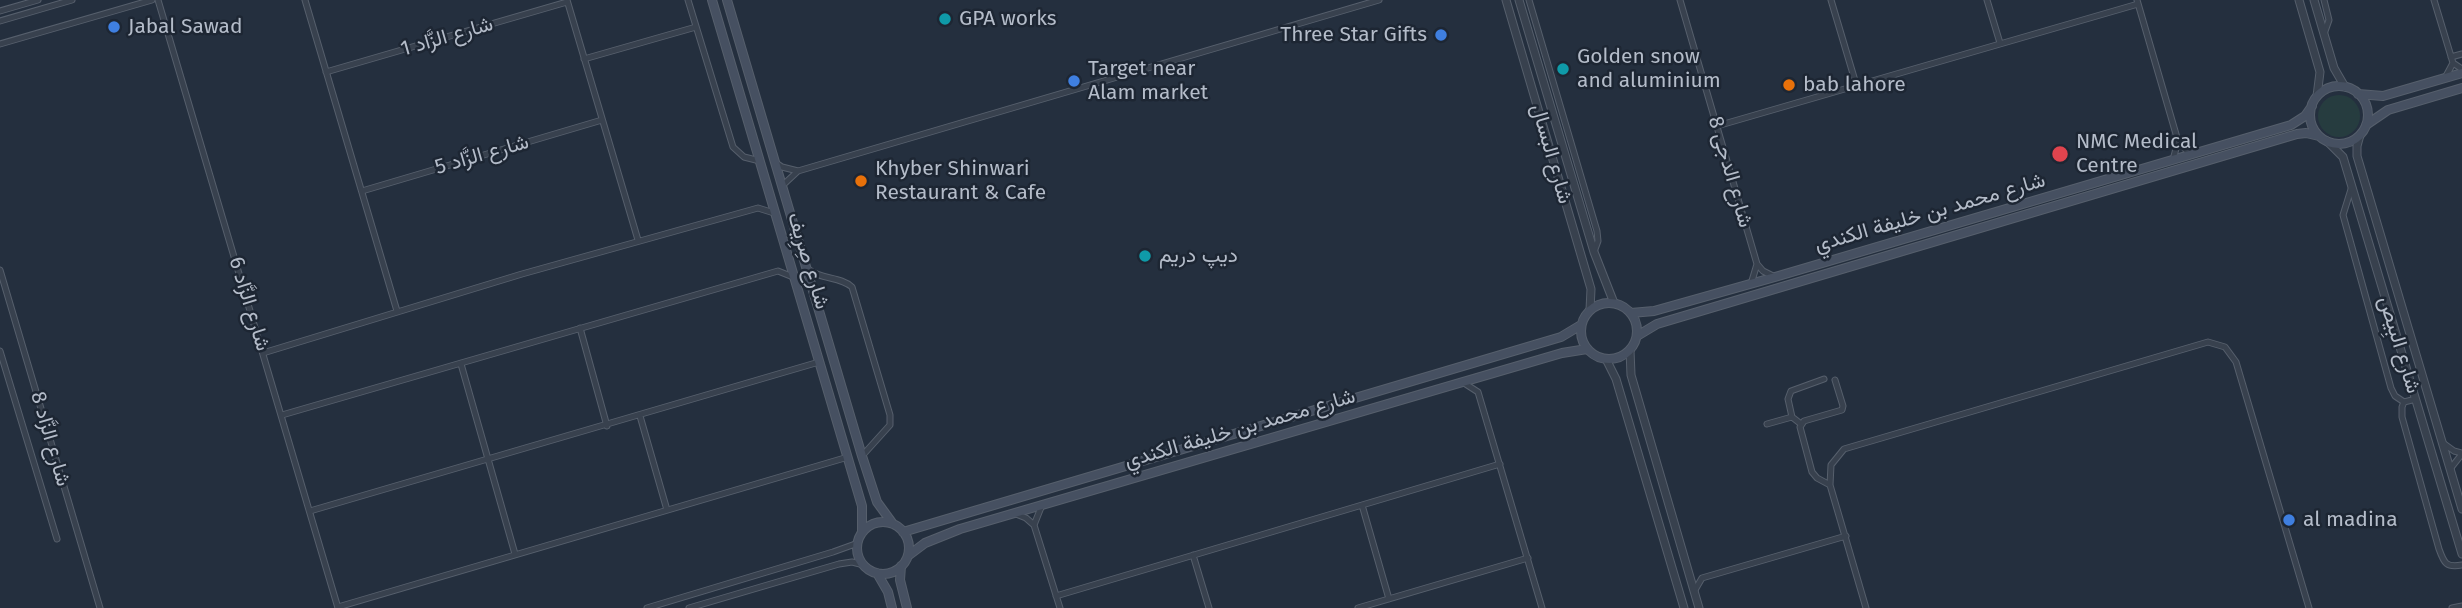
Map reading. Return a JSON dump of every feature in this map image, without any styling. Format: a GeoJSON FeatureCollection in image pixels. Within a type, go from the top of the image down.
{"type":"FeatureCollection","features":[{"type":"Feature","properties":{"kind":"main road","name":"شارع صِرِيف"},"geometry":{"type":"LineString","coordinates":[[712,0],[862,506],[862,533]]}},
{"type":"Feature","properties":{"kind":"main road","name":"شارع صِرِيف"},"geometry":{"type":"LineString","coordinates":[[727,0],[862,456],[877,502],[892,524]]}},
{"type":"Feature","properties":{"kind":"main road"},"geometry":{"type":"LineString","coordinates":[[2462,71],[2383,96],[2358,94],[2345,87],[2330,88],[2317,96],[2312,106],[2311,122],[2323,139],[2334,144],[2348,142],[2388,110],[2462,88]]}},
{"type":"Feature","properties":{"kind":"main road"},"geometry":{"type":"LineString","coordinates":[[2358,94],[2367,108],[2366,125]]}},
{"type":"Feature","properties":{"kind":"main road","name":"شارع محمد بن خليفة الكندي"},"geometry":{"type":"LineString","coordinates":[[1632,313],[1648,313],[1751,284],[2194,154],[2295,123],[2305,116],[2312,106]]}},
{"type":"Feature","properties":{"kind":"main road","name":"شارع محمد بن خليفة الكندي"},"geometry":{"type":"LineString","coordinates":[[1637,336],[1657,324],[2297,134],[2306,133],[2323,139]]}},
{"type":"Feature","properties":{"kind":"main road"},"geometry":{"type":"LineString","coordinates":[[1614,303],[1632,313],[1638,328],[1637,336],[1630,350],[1623,356],[1606,359],[1587,349],[1581,325],[1590,310],[1597,305],[1614,303]]}},
{"type":"Feature","properties":{"kind":"main road","name":"شارع محمد بن خليفة الكندي"},"geometry":{"type":"LineString","coordinates":[[903,531],[1561,337],[1581,325]]}},
{"type":"Feature","properties":{"kind":"main road","name":"شارع محمد بن خليفة الكندي"},"geometry":{"type":"LineString","coordinates":[[908,555],[940,536],[1042,505],[1562,353],[1587,349]]}},
{"type":"Feature","properties":{"kind":"main road"},"geometry":{"type":"LineString","coordinates":[[901,566],[886,574],[877,573],[864,565],[857,551],[862,533],[876,523],[892,524],[903,531],[907,539],[908,555],[901,566],[900,580],[907,608]]}},
{"type":"Feature","properties":{"kind":"main road"},"geometry":{"type":"LineString","coordinates":[[877,573],[888,592],[892,608]]}},
{"type":"Feature","properties":{"kind":"street"},"geometry":{"type":"LineString","coordinates":[[0,11],[38,0]]}},
{"type":"Feature","properties":{"kind":"street"},"geometry":{"type":"LineString","coordinates":[[0,21],[72,0]]}},
{"type":"Feature","properties":{"kind":"street"},"geometry":{"type":"LineString","coordinates":[[0,44],[152,0]]}},
{"type":"Feature","properties":{"kind":"street","name":"شارع الزَّاد 6"},"geometry":{"type":"LineString","coordinates":[[158,0],[338,608]]}},
{"type":"Feature","properties":{"kind":"street"},"geometry":{"type":"LineString","coordinates":[[305,0],[397,311]]}},
{"type":"Feature","properties":{"kind":"street"},"geometry":{"type":"LineString","coordinates":[[688,0],[733,147],[744,157],[760,161]]}},
{"type":"Feature","properties":{"kind":"street"},"geometry":{"type":"LineString","coordinates":[[783,185],[798,171],[1379,0]]}},
{"type":"Feature","properties":{"kind":"street","name":"شارع البسال"},"geometry":{"type":"LineString","coordinates":[[1506,0],[1591,289],[1590,310]]}},
{"type":"Feature","properties":{"kind":"street","name":"شارع البسال"},"geometry":{"type":"LineString","coordinates":[[1518,0],[1594,252],[1614,303]]}},
{"type":"Feature","properties":{"kind":"street"},"geometry":{"type":"LineString","coordinates":[[1529,0],[1597,231],[1598,241],[1594,252]]}},
{"type":"Feature","properties":{"kind":"street","name":"شارع الدجى 8"},"geometry":{"type":"LineString","coordinates":[[1680,0],[1757,264]]}},
{"type":"Feature","properties":{"kind":"street"},"geometry":{"type":"LineString","coordinates":[[1831,0],[1856,84]]}},
{"type":"Feature","properties":{"kind":"street"},"geometry":{"type":"LineString","coordinates":[[1987,0],[2000,43]]}},
{"type":"Feature","properties":{"kind":"street"},"geometry":{"type":"LineString","coordinates":[[2299,0],[2320,72],[2317,96]]}},
{"type":"Feature","properties":{"kind":"street"},"geometry":{"type":"LineString","coordinates":[[2314,0],[2334,68],[2345,87]]}},
{"type":"Feature","properties":{"kind":"street"},"geometry":{"type":"LineString","coordinates":[[2324,34],[2329,20],[2325,0]]}},
{"type":"Feature","properties":{"kind":"street"},"geometry":{"type":"LineString","coordinates":[[2434,0],[2452,60],[2462,71]]}},
{"type":"Feature","properties":{"kind":"street"},"geometry":{"type":"LineString","coordinates":[[567,1],[638,240]]}},
{"type":"Feature","properties":{"kind":"street","name":"شارع الزَّاد 1"},"geometry":{"type":"LineString","coordinates":[[327,72],[567,1]]}},
{"type":"Feature","properties":{"kind":"street"},"geometry":{"type":"LineString","coordinates":[[1717,126],[2137,2],[2178,141],[2173,160]]}},
{"type":"Feature","properties":{"kind":"street"},"geometry":{"type":"LineString","coordinates":[[584,59],[695,27]]}},
{"type":"Feature","properties":{"kind":"street"},"geometry":{"type":"LineString","coordinates":[[2445,78],[2452,60],[2462,54]]}},
{"type":"Feature","properties":{"kind":"street","name":"شارع الزَّاد 5"},"geometry":{"type":"LineString","coordinates":[[362,191],[602,120]]}},
{"type":"Feature","properties":{"kind":"street","name":"شارع البِيص"},"geometry":{"type":"LineString","coordinates":[[2360,135],[2357,156],[2462,509]]}},
{"type":"Feature","properties":{"kind":"street","name":"شارع البِيص"},"geometry":{"type":"LineString","coordinates":[[2323,139],[2343,157],[2462,554]]}},
{"type":"Feature","properties":{"kind":"street"},"geometry":{"type":"LineString","coordinates":[[2178,141],[2194,154]]}},
{"type":"Feature","properties":{"kind":"street"},"geometry":{"type":"LineString","coordinates":[[776,163],[798,171]]}},
{"type":"Feature","properties":{"kind":"street"},"geometry":{"type":"LineString","coordinates":[[2352,186],[2343,215],[2391,388],[2395,396],[2404,402],[2416,399]]}},
{"type":"Feature","properties":{"kind":"street"},"geometry":{"type":"LineString","coordinates":[[758,208],[766,200],[768,191]]}},
{"type":"Feature","properties":{"kind":"street"},"geometry":{"type":"LineString","coordinates":[[264,352],[638,240],[758,208],[765,208],[775,214]]}},
{"type":"Feature","properties":{"kind":"street"},"geometry":{"type":"LineString","coordinates":[[778,271],[787,254]]}},
{"type":"Feature","properties":{"kind":"street"},"geometry":{"type":"LineString","coordinates":[[1757,264],[1766,274],[1775,277]]}},
{"type":"Feature","properties":{"kind":"street"},"geometry":{"type":"LineString","coordinates":[[1751,284],[1757,264]]}},
{"type":"Feature","properties":{"kind":"street"},"geometry":{"type":"LineString","coordinates":[[808,269],[817,275],[844,281],[852,287],[883,390],[890,425],[862,456]]}},
{"type":"Feature","properties":{"kind":"street","name":"شارع الزَّاد 8"},"geometry":{"type":"LineString","coordinates":[[0,270],[100,608]]}},
{"type":"Feature","properties":{"kind":"street"},"geometry":{"type":"LineString","coordinates":[[282,415],[778,271],[795,279]]}},
{"type":"Feature","properties":{"kind":"street"},"geometry":{"type":"LineString","coordinates":[[580,328],[607,426]]}},
{"type":"Feature","properties":{"kind":"street"},"geometry":{"type":"LineString","coordinates":[[1866,608],[1830,485],[1829,472],[1835,459],[1850,446],[2202,343],[2214,342],[2230,351],[2236,362],[2309,608]]}},
{"type":"Feature","properties":{"kind":"street"},"geometry":{"type":"LineString","coordinates":[[1630,350],[1631,375],[1699,608]]}},
{"type":"Feature","properties":{"kind":"street","name":"شارع الزَّاد 8"},"geometry":{"type":"LineString","coordinates":[[0,351],[57,539]]}},
{"type":"Feature","properties":{"kind":"street"},"geometry":{"type":"LineString","coordinates":[[1606,359],[1616,379],[1684,608]]}},
{"type":"Feature","properties":{"kind":"street"},"geometry":{"type":"LineString","coordinates":[[310,511],[819,362]]}},
{"type":"Feature","properties":{"kind":"street"},"geometry":{"type":"LineString","coordinates":[[461,364],[515,554]]}},
{"type":"Feature","properties":{"kind":"street"},"geometry":{"type":"LineString","coordinates":[[1478,392],[1486,375]]}},
{"type":"Feature","properties":{"kind":"street"},"geometry":{"type":"LineString","coordinates":[[1801,424],[1792,416],[1788,399],[1791,391],[1824,379]]}},
{"type":"Feature","properties":{"kind":"street"},"geometry":{"type":"LineString","coordinates":[[1830,485],[1817,478],[1811,470],[1800,429],[1804,421],[1842,410],[1836,380]]}},
{"type":"Feature","properties":{"kind":"street"},"geometry":{"type":"LineString","coordinates":[[1461,382],[1478,392],[1542,608]]}},
{"type":"Feature","properties":{"kind":"street"},"geometry":{"type":"LineString","coordinates":[[2404,402],[2402,417],[2441,556],[2448,566],[2462,565]]}},
{"type":"Feature","properties":{"kind":"street"},"geometry":{"type":"LineString","coordinates":[[640,416],[667,510]]}},
{"type":"Feature","properties":{"kind":"street"},"geometry":{"type":"LineString","coordinates":[[1767,424],[1792,416]]}},
{"type":"Feature","properties":{"kind":"street"},"geometry":{"type":"LineString","coordinates":[[2442,442],[2462,454],[2450,469]]}},
{"type":"Feature","properties":{"kind":"street"},"geometry":{"type":"LineString","coordinates":[[338,608],[848,457]]}},
{"type":"Feature","properties":{"kind":"street"},"geometry":{"type":"LineString","coordinates":[[1056,596],[1500,464]]}},
{"type":"Feature","properties":{"kind":"street"},"geometry":{"type":"LineString","coordinates":[[1817,478],[1829,472]]}},
{"type":"Feature","properties":{"kind":"street"},"geometry":{"type":"LineString","coordinates":[[1034,525],[1042,505]]}},
{"type":"Feature","properties":{"kind":"street"},"geometry":{"type":"LineString","coordinates":[[1362,505],[1389,599]]}},
{"type":"Feature","properties":{"kind":"street"},"geometry":{"type":"LineString","coordinates":[[1013,514],[1023,516],[1034,525],[1060,608]]}},
{"type":"Feature","properties":{"kind":"street"},"geometry":{"type":"LineString","coordinates":[[1694,592],[1702,578],[1846,536]]}},
{"type":"Feature","properties":{"kind":"street"},"geometry":{"type":"LineString","coordinates":[[647,608],[858,543]]}},
{"type":"Feature","properties":{"kind":"street"},"geometry":{"type":"LineString","coordinates":[[1193,555],[1209,608]]}},
{"type":"Feature","properties":{"kind":"street"},"geometry":{"type":"LineString","coordinates":[[1358,608],[1528,558]]}},
{"type":"Feature","properties":{"kind":"street"},"geometry":{"type":"LineString","coordinates":[[689,608],[839,564],[852,562],[864,565]]}},
{"type":"Feature","properties":{"kind":"street"},"geometry":{"type":"LineString","coordinates":[[1689,571],[1702,578]]}},
{"type":"Feature","properties":{"kind":"street"},"geometry":{"type":"LineString","coordinates":[[2452,608],[2461,605]]}},
{"type":"Feature","properties":{"kind":"green space"},"geometry":{"type":"Polygon","coordinates":[[[2339,95],[2354,101],[2360,116],[2354,131],[2339,137],[2324,131],[2318,116],[2324,101],[2339,95]]]}},
{"type":"Feature","properties":{"kind":"place","name":"GPA works"},"geometry":{"type":"Point","coordinates":[945,19]}},
{"type":"Feature","properties":{"kind":"place","name":"Jabal Sawad"},"geometry":{"type":"Point","coordinates":[114,27]}},
{"type":"Feature","properties":{"kind":"place","name":"Three Star Gifts"},"geometry":{"type":"Point","coordinates":[1441,35]}},
{"type":"Feature","properties":{"kind":"place","name":"Golden snow and aluminium"},"geometry":{"type":"Point","coordinates":[1563,69]}},
{"type":"Feature","properties":{"kind":"place","name":"Target near Alam market"},"geometry":{"type":"Point","coordinates":[1074,81]}},
{"type":"Feature","properties":{"kind":"place","name":"bab lahore"},"geometry":{"type":"Point","coordinates":[1789,85]}},
{"type":"Feature","properties":{"kind":"place","name":"NMC Medical Centre"},"geometry":{"type":"Point","coordinates":[2060,154]}},
{"type":"Feature","properties":{"kind":"place","name":"Khyber Shinwari Restaurant & Cafe"},"geometry":{"type":"Point","coordinates":[861,181]}},
{"type":"Feature","properties":{"kind":"place","name":"دیپ دریم"},"geometry":{"type":"Point","coordinates":[1145,256]}},
{"type":"Feature","properties":{"kind":"place","name":"al madina"},"geometry":{"type":"Point","coordinates":[2289,520]}}]}
